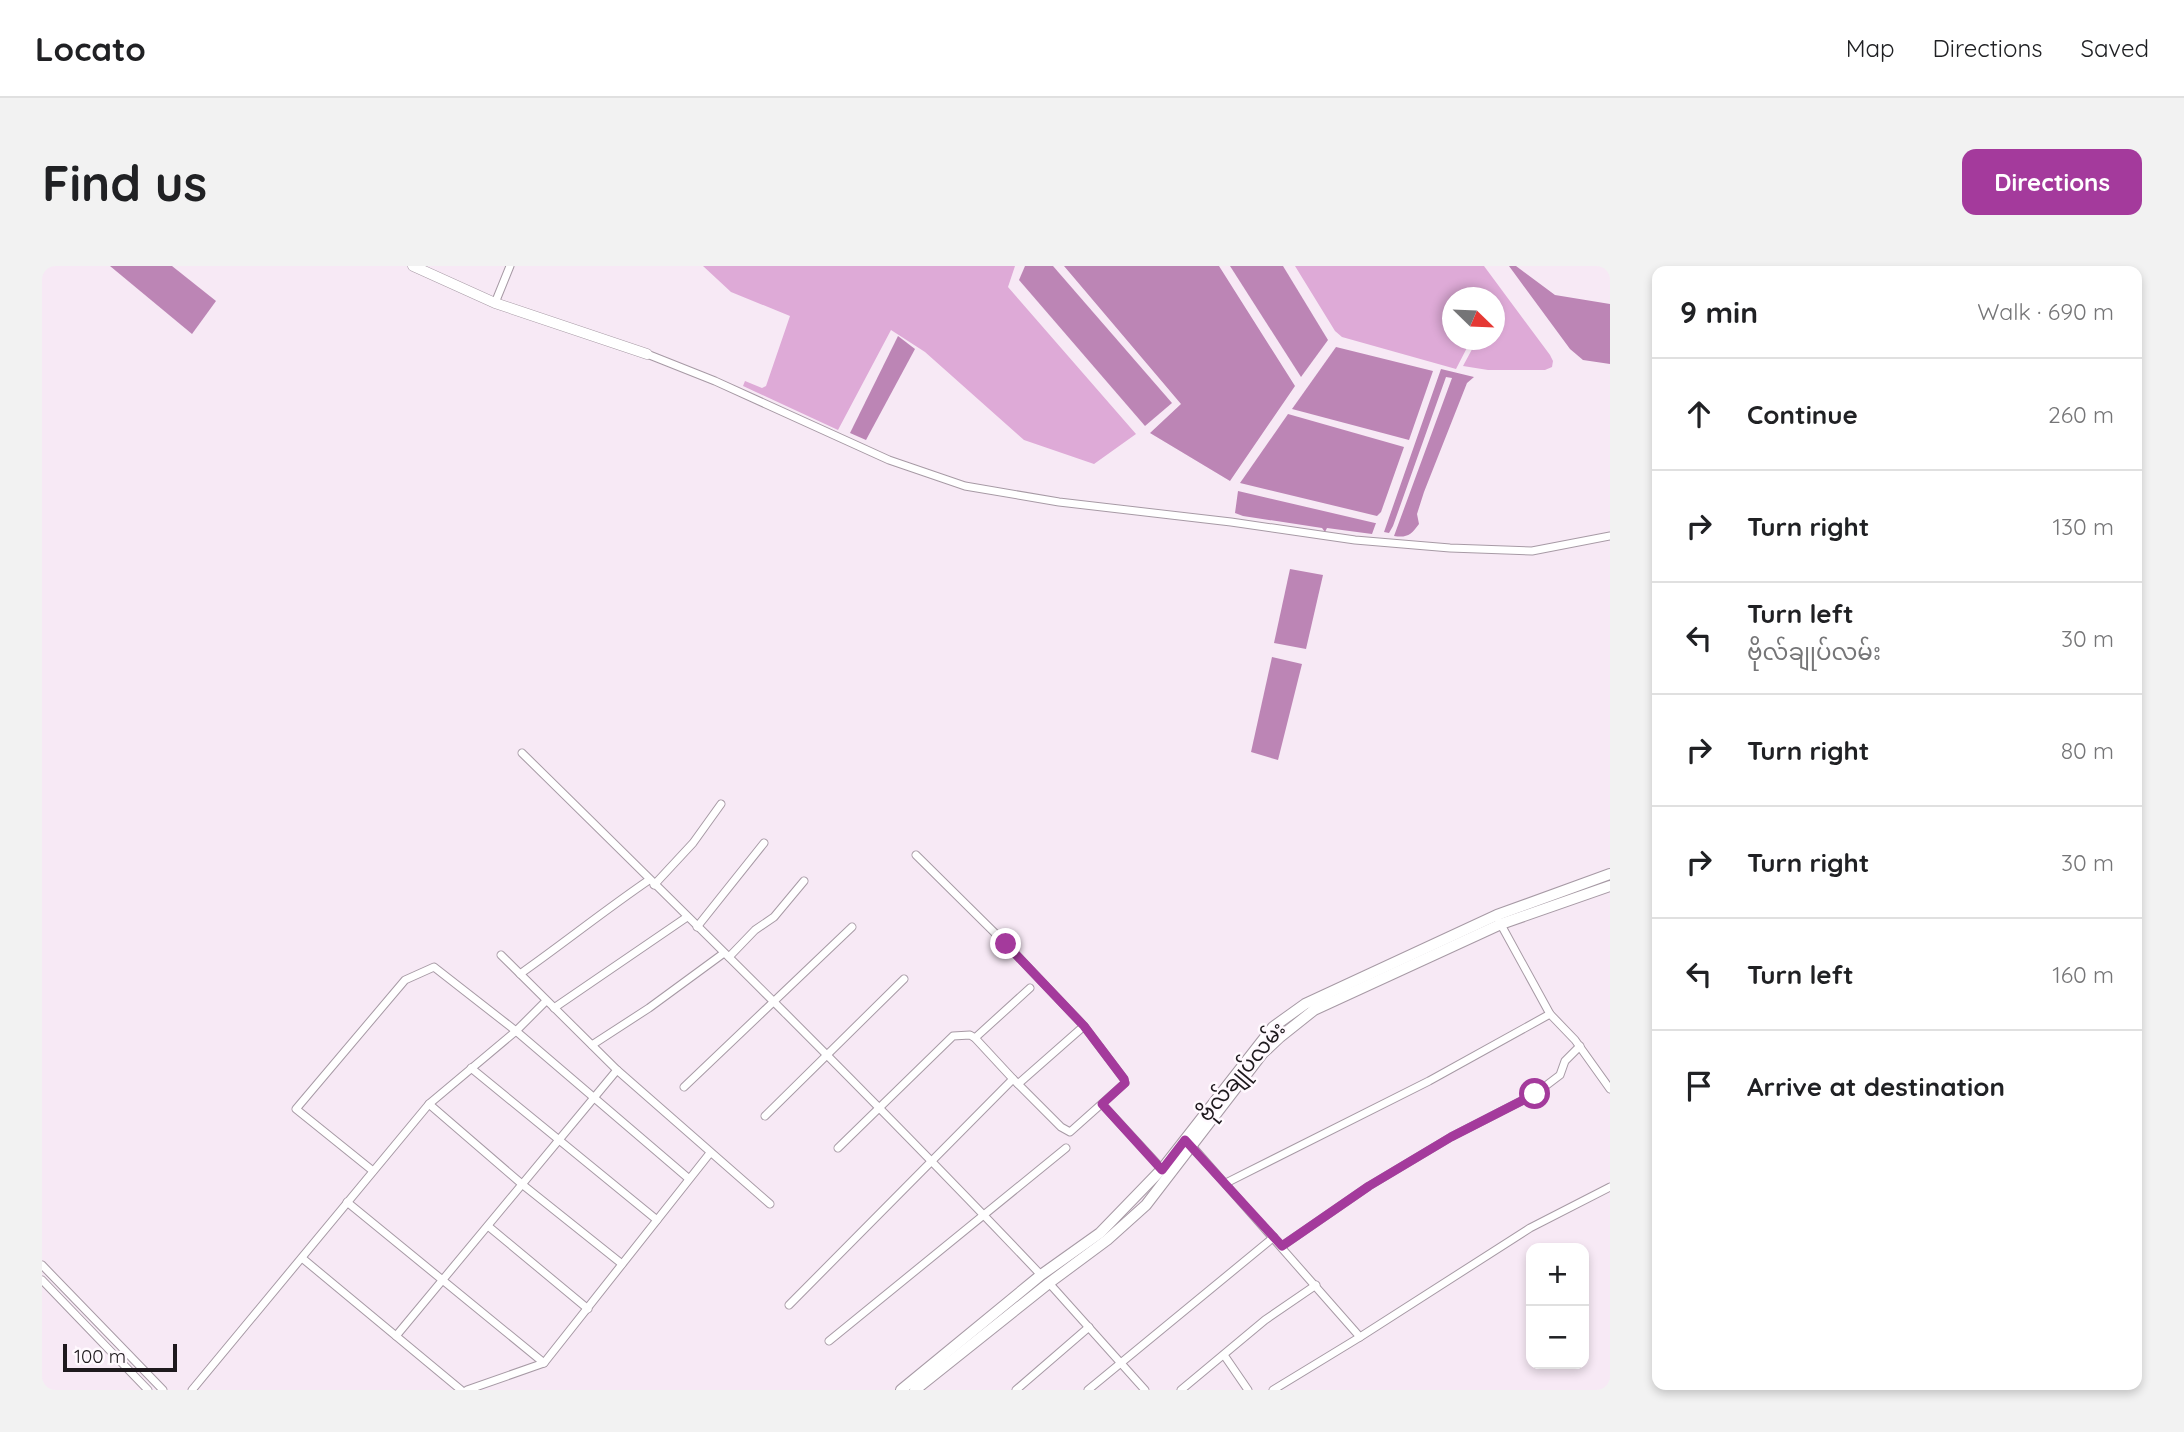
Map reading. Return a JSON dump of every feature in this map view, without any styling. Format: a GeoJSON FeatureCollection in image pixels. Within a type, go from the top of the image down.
{"type":"FeatureCollection","features":[{"type":"Feature","properties":{"kind":"main road","name":"ဗိုလ်ချုပ်လမ်း"},"geometry":{"type":"LineString","coordinates":[[901,1390],[1045,1279],[1107,1240],[1146,1205],[1189,1143],[1262,1054],[1298,1021],[1314,1010],[1499,919],[1610,874]]}},
{"type":"Feature","properties":{"kind":"main road","name":"ဗိုလ်ချုပ်လမ်း"},"geometry":{"type":"LineString","coordinates":[[1499,919],[1610,886]]}},
{"type":"Feature","properties":{"kind":"main road","name":"ဗိုလ်ချုပ်လမ်း"},"geometry":{"type":"LineString","coordinates":[[923,1388],[1100,1233],[1189,1143]]}},
{"type":"Feature","properties":{"kind":"street"},"geometry":{"type":"LineString","coordinates":[[413,266],[426,269],[495,303],[647,354],[715,381],[889,460],[965,486],[1059,502],[1355,540],[1450,548],[1532,551],[1610,537]]}},
{"type":"Feature","properties":{"kind":"street"},"geometry":{"type":"LineString","coordinates":[[495,303],[510,266]]}},
{"type":"Feature","properties":{"kind":"street"},"geometry":{"type":"LineString","coordinates":[[522,752],[879,1106],[1045,1279],[1145,1390]]}},
{"type":"Feature","properties":{"kind":"street"},"geometry":{"type":"LineString","coordinates":[[520,974],[575,936],[607,908],[652,883],[693,843],[721,804]]}},
{"type":"Feature","properties":{"kind":"street"},"geometry":{"type":"LineString","coordinates":[[697,927],[764,843]]}},
{"type":"Feature","properties":{"kind":"street"},"geometry":{"type":"LineString","coordinates":[[838,1148],[953,1036],[970,1035],[975,1038],[1062,1128],[1070,1132],[1125,1083],[1084,1026],[916,855]]}},
{"type":"Feature","properties":{"kind":"street"},"geometry":{"type":"LineString","coordinates":[[592,1045],[726,955],[774,916],[804,881]]}},
{"type":"Feature","properties":{"kind":"street"},"geometry":{"type":"LineString","coordinates":[[554,1009],[687,916]]}},
{"type":"Feature","properties":{"kind":"street"},"geometry":{"type":"LineString","coordinates":[[1499,919],[1550,1014],[1580,1046],[1610,1089]]}},
{"type":"Feature","properties":{"kind":"street"},"geometry":{"type":"LineString","coordinates":[[684,1087],[852,927]]}},
{"type":"Feature","properties":{"kind":"street"},"geometry":{"type":"LineString","coordinates":[[501,955],[617,1070],[770,1204]]}},
{"type":"Feature","properties":{"kind":"street"},"geometry":{"type":"LineString","coordinates":[[373,1171],[296,1109],[405,980],[434,967],[516,1031],[688,1178]]}},
{"type":"Feature","properties":{"kind":"street"},"geometry":{"type":"LineString","coordinates":[[765,1115],[904,979]]}},
{"type":"Feature","properties":{"kind":"street"},"geometry":{"type":"LineString","coordinates":[[975,1038],[1030,988]]}},
{"type":"Feature","properties":{"kind":"street"},"geometry":{"type":"LineString","coordinates":[[191,1390],[429,1104],[516,1031],[546,1001]]}},
{"type":"Feature","properties":{"kind":"street"},"geometry":{"type":"LineString","coordinates":[[1226,1183],[1429,1081],[1550,1014]]}},
{"type":"Feature","properties":{"kind":"street"},"geometry":{"type":"LineString","coordinates":[[789,1305],[931,1160],[1016,1081],[1084,1026]]}},
{"type":"Feature","properties":{"kind":"street"},"geometry":{"type":"LineString","coordinates":[[1282,1246],[1369,1186],[1451,1137],[1535,1094],[1560,1075],[1565,1061],[1580,1046]]}},
{"type":"Feature","properties":{"kind":"street"},"geometry":{"type":"LineString","coordinates":[[471,1068],[657,1220]]}},
{"type":"Feature","properties":{"kind":"street"},"geometry":{"type":"LineString","coordinates":[[396,1336],[617,1070]]}},
{"type":"Feature","properties":{"kind":"street"},"geometry":{"type":"LineString","coordinates":[[429,1104],[523,1185],[622,1264]]}},
{"type":"Feature","properties":{"kind":"street"},"geometry":{"type":"LineString","coordinates":[[1102,1104],[1162,1170]]}},
{"type":"Feature","properties":{"kind":"street"},"geometry":{"type":"LineString","coordinates":[[1189,1143],[1360,1337]]}},
{"type":"Feature","properties":{"kind":"street"},"geometry":{"type":"LineString","coordinates":[[829,1341],[1066,1148]]}},
{"type":"Feature","properties":{"kind":"street"},"geometry":{"type":"LineString","coordinates":[[467,1390],[544,1363],[710,1153]]}},
{"type":"Feature","properties":{"kind":"street"},"geometry":{"type":"LineString","coordinates":[[1273,1390],[1530,1228],[1610,1187]]}},
{"type":"Feature","properties":{"kind":"street"},"geometry":{"type":"LineString","coordinates":[[347,1202],[544,1363]]}},
{"type":"Feature","properties":{"kind":"street"},"geometry":{"type":"LineString","coordinates":[[488,1226],[588,1309]]}},
{"type":"Feature","properties":{"kind":"street"},"geometry":{"type":"LineString","coordinates":[[1088,1390],[1274,1237]]}},
{"type":"Feature","properties":{"kind":"street"},"geometry":{"type":"LineString","coordinates":[[302,1258],[461,1390]]}},
{"type":"Feature","properties":{"kind":"street"},"geometry":{"type":"LineString","coordinates":[[42,1265],[163,1390]]}},
{"type":"Feature","properties":{"kind":"street"},"geometry":{"type":"LineString","coordinates":[[42,1280],[148,1390]]}},
{"type":"Feature","properties":{"kind":"street"},"geometry":{"type":"LineString","coordinates":[[1181,1390],[1265,1320],[1316,1285]]}},
{"type":"Feature","properties":{"kind":"street"},"geometry":{"type":"LineString","coordinates":[[1016,1390],[1089,1327]]}},
{"type":"Feature","properties":{"kind":"street"},"geometry":{"type":"LineString","coordinates":[[1224,1354],[1248,1390]]}},
{"type":"Feature","properties":{"kind":"shaded area"},"geometry":{"type":"Polygon","coordinates":[[[110,266],[172,266],[216,301],[192,334],[110,266]]]}},
{"type":"Feature","properties":{"kind":"shaded area"},"geometry":{"type":"Polygon","coordinates":[[[703,266],[1015,266],[1008,287],[1136,434],[1094,464],[1024,440],[925,352],[891,330],[838,430],[743,386],[745,381],[762,388],[766,386],[790,316],[731,292],[703,266]]]}},
{"type":"Feature","properties":{"kind":"shaded area"},"geometry":{"type":"Polygon","coordinates":[[[1025,266],[1053,266],[1172,403],[1145,426],[1019,280],[1025,266]]]}},
{"type":"Feature","properties":{"kind":"shaded area"},"geometry":{"type":"Polygon","coordinates":[[[1064,266],[1219,266],[1295,386],[1230,481],[1150,433],[1181,404],[1064,266]]]}},
{"type":"Feature","properties":{"kind":"shaded area"},"geometry":{"type":"Polygon","coordinates":[[[1230,266],[1283,266],[1328,340],[1301,377],[1230,266]]]}},
{"type":"Feature","properties":{"kind":"shaded area"},"geometry":{"type":"Polygon","coordinates":[[[1295,266],[1484,266],[1500,287],[1442,287],[1442,350],[1466,350],[1456,369],[1342,337],[1335,331],[1295,266]]]}},
{"type":"Feature","properties":{"kind":"shaded area"},"geometry":{"type":"Polygon","coordinates":[[[1509,266],[1516,266],[1555,295],[1610,304],[1610,364],[1583,360],[1570,349],[1509,266]]]}},
{"type":"Feature","properties":{"kind":"shaded area"},"geometry":{"type":"Polygon","coordinates":[[[1505,294],[1553,361],[1552,367],[1545,370],[1488,370],[1463,366],[1472,350],[1505,350],[1505,294]]]}},
{"type":"Feature","properties":{"kind":"shaded area"},"geometry":{"type":"Polygon","coordinates":[[[898,336],[915,349],[866,440],[850,433],[898,336]]]}},
{"type":"Feature","properties":{"kind":"shaded area"},"geometry":{"type":"Polygon","coordinates":[[[1336,347],[1433,371],[1409,440],[1292,409],[1336,347]]]}},
{"type":"Feature","properties":{"kind":"shaded area"},"geometry":{"type":"Polygon","coordinates":[[[1441,369],[1474,377],[1467,383],[1424,492],[1417,514],[1419,524],[1408,535],[1394,536],[1452,378],[1446,377],[1393,526],[1389,533],[1384,532],[1441,369]]]}},
{"type":"Feature","properties":{"kind":"shaded area"},"geometry":{"type":"Polygon","coordinates":[[[1288,414],[1404,447],[1381,512],[1377,516],[1240,483],[1288,414]]]}},
{"type":"Feature","properties":{"kind":"shaded area"},"geometry":{"type":"Polygon","coordinates":[[[1238,491],[1376,523],[1372,534],[1327,528],[1325,532],[1322,528],[1243,516],[1235,513],[1238,491]]]}},
{"type":"Feature","properties":{"kind":"shaded area"},"geometry":{"type":"Polygon","coordinates":[[[1290,569],[1323,575],[1306,649],[1274,643],[1290,569]]]}},
{"type":"Feature","properties":{"kind":"shaded area"},"geometry":{"type":"Polygon","coordinates":[[[1272,657],[1302,664],[1278,760],[1251,752],[1272,657]]]}},
{"type":"Feature","properties":{"kind":"route"},"geometry":{"type":"LineString","coordinates":[[1006,944],[1084,1026],[1124,1079],[1125,1083],[1121,1088],[1102,1104],[1162,1170],[1185,1140],[1282,1246],[1369,1186],[1451,1137],[1535,1094]]}}]}
